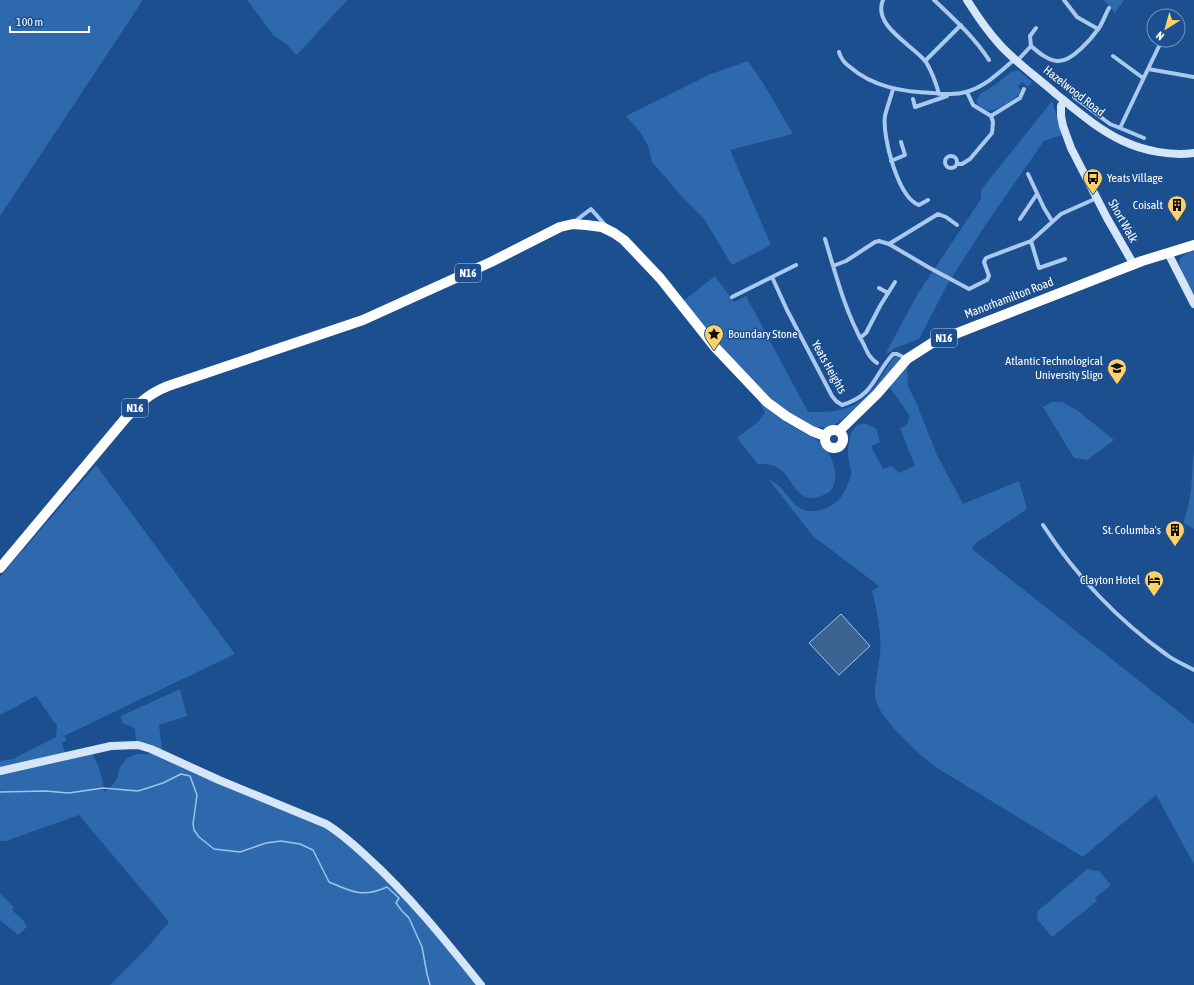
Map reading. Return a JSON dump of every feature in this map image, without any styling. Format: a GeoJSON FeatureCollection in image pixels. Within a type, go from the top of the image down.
{"type":"FeatureCollection","features":[{"type":"Feature","properties":{"kind":"highway","name":"N16"},"geometry":{"type":"LineString","coordinates":[[0,568],[134,408],[151,393],[363,320],[491,262],[560,227],[573,224],[586,224],[602,227],[624,240],[660,278],[714,346],[767,402],[792,420],[825,436]]}},
{"type":"Feature","properties":{"kind":"highway","name":"Manorhamilton Road"},"geometry":{"type":"LineString","coordinates":[[839,431],[877,394],[907,359],[932,343],[1134,264],[1194,245]]}},
{"type":"Feature","properties":{"kind":"highway","name":"N16"},"geometry":{"type":"LineString","coordinates":[[834,429],[839,431],[843,436],[842,442],[836,448],[827,446],[825,436],[834,429]]}},
{"type":"Feature","properties":{"kind":"street"},"geometry":{"type":"LineString","coordinates":[[883,0],[880,11],[885,23],[925,61],[934,77],[939,94]]}},
{"type":"Feature","properties":{"kind":"street"},"geometry":{"type":"LineString","coordinates":[[934,0],[961,25],[989,60]]}},
{"type":"Feature","properties":{"kind":"street","name":"Hazelwood Road"},"geometry":{"type":"LineString","coordinates":[[967,0],[986,28],[1000,45],[1064,100],[1109,134],[1140,147],[1172,153],[1194,153]]}},
{"type":"Feature","properties":{"kind":"street"},"geometry":{"type":"LineString","coordinates":[[1064,0],[1077,17],[1098,29]]}},
{"type":"Feature","properties":{"kind":"street"},"geometry":{"type":"LineString","coordinates":[[1036,28],[1030,36],[1031,46],[1045,57],[1058,62],[1071,57],[1086,44],[1098,29],[1108,8]]}},
{"type":"Feature","properties":{"kind":"street"},"geometry":{"type":"LineString","coordinates":[[925,61],[961,25]]}},
{"type":"Feature","properties":{"kind":"street"},"geometry":{"type":"LineString","coordinates":[[913,99],[915,106],[950,95],[967,92],[989,81],[1031,46]]}},
{"type":"Feature","properties":{"kind":"street"},"geometry":{"type":"LineString","coordinates":[[1120,128],[1158,48]]}},
{"type":"Feature","properties":{"kind":"street"},"geometry":{"type":"LineString","coordinates":[[839,52],[840,58],[855,72],[871,81],[893,89],[950,95]]}},
{"type":"Feature","properties":{"kind":"street"},"geometry":{"type":"LineString","coordinates":[[1113,56],[1143,78]]}},
{"type":"Feature","properties":{"kind":"street"},"geometry":{"type":"LineString","coordinates":[[1148,69],[1194,77]]}},
{"type":"Feature","properties":{"kind":"street"},"geometry":{"type":"LineString","coordinates":[[893,89],[885,116],[885,136],[891,161],[910,200],[919,205],[928,200]]}},
{"type":"Feature","properties":{"kind":"street"},"geometry":{"type":"LineString","coordinates":[[991,116],[1020,98],[1024,89]]}},
{"type":"Feature","properties":{"kind":"street"},"geometry":{"type":"LineString","coordinates":[[957,164],[962,164],[970,159],[992,133],[993,122],[991,116],[973,105],[967,92]]}},
{"type":"Feature","properties":{"kind":"street"},"geometry":{"type":"LineString","coordinates":[[1074,97],[1110,124],[1144,138]]}},
{"type":"Feature","properties":{"kind":"street","name":"Short Walk"},"geometry":{"type":"LineString","coordinates":[[1064,100],[1060,110],[1062,126],[1071,148],[1134,264]]}},
{"type":"Feature","properties":{"kind":"street"},"geometry":{"type":"LineString","coordinates":[[1062,126],[1067,113],[1071,110],[1079,112]]}},
{"type":"Feature","properties":{"kind":"street"},"geometry":{"type":"LineString","coordinates":[[891,161],[905,155],[901,142]]}},
{"type":"Feature","properties":{"kind":"street"},"geometry":{"type":"LineString","coordinates":[[1028,174],[1052,221]]}},
{"type":"Feature","properties":{"kind":"street"},"geometry":{"type":"LineString","coordinates":[[1020,219],[1038,194]]}},
{"type":"Feature","properties":{"kind":"street"},"geometry":{"type":"LineString","coordinates":[[833,266],[846,261],[875,242],[879,241],[889,244],[969,289],[987,280],[989,276],[984,262],[986,258],[1030,241],[1061,214],[1097,198]]}},
{"type":"Feature","properties":{"kind":"street"},"geometry":{"type":"LineString","coordinates":[[573,224],[577,219],[591,209],[606,225],[608,230]]}},
{"type":"Feature","properties":{"kind":"street"},"geometry":{"type":"LineString","coordinates":[[889,244],[938,214],[946,217],[956,225]]}},
{"type":"Feature","properties":{"kind":"street"},"geometry":{"type":"LineString","coordinates":[[825,239],[843,301],[871,359],[877,363]]}},
{"type":"Feature","properties":{"kind":"street"},"geometry":{"type":"LineString","coordinates":[[1030,241],[1039,268],[1065,259]]}},
{"type":"Feature","properties":{"kind":"street"},"geometry":{"type":"LineString","coordinates":[[1168,253],[1194,304]]}},
{"type":"Feature","properties":{"kind":"street"},"geometry":{"type":"LineString","coordinates":[[732,297],[796,265]]}},
{"type":"Feature","properties":{"kind":"street","name":"Yeats Heights"},"geometry":{"type":"LineString","coordinates":[[772,277],[787,310],[832,396],[840,404],[851,403],[862,396],[875,381],[888,359],[893,354],[907,359]]}},
{"type":"Feature","properties":{"kind":"street"},"geometry":{"type":"LineString","coordinates":[[860,338],[866,333],[895,282]]}},
{"type":"Feature","properties":{"kind":"street"},"geometry":{"type":"LineString","coordinates":[[879,288],[888,293]]}},
{"type":"Feature","properties":{"kind":"street"},"geometry":{"type":"LineString","coordinates":[[1043,525],[1056,544],[1099,598],[1122,620],[1169,656],[1194,670]]}},
{"type":"Feature","properties":{"kind":"street"},"geometry":{"type":"LineString","coordinates":[[0,771],[34,765],[111,746],[138,745],[151,749],[219,780],[326,824],[340,833],[386,874],[481,985]]}},
{"type":"Feature","properties":{"kind":"shaded area"},"geometry":{"type":"Polygon","coordinates":[[[0,0],[143,0],[0,216],[0,0]]]}},
{"type":"Feature","properties":{"kind":"shaded area"},"geometry":{"type":"Polygon","coordinates":[[[247,0],[347,0],[297,55],[286,44],[274,36],[247,0]]]}},
{"type":"Feature","properties":{"kind":"shaded area"},"geometry":{"type":"Polygon","coordinates":[[[1104,0],[1124,0],[1115,13],[1104,0]]]}},
{"type":"Feature","properties":{"kind":"shaded area"},"geometry":{"type":"Polygon","coordinates":[[[748,61],[763,83],[793,134],[730,150],[771,245],[732,265],[704,219],[652,162],[648,146],[640,132],[626,116],[711,74],[748,61]]]}},
{"type":"Feature","properties":{"kind":"shaded area"},"geometry":{"type":"Polygon","coordinates":[[[1018,70],[1032,82],[1028,87],[1022,82],[1018,86],[1021,92],[1016,97],[994,110],[986,110],[979,105],[976,101],[980,94],[995,85],[1011,72],[1018,70]]]}},
{"type":"Feature","properties":{"kind":"shaded area"},"geometry":{"type":"Polygon","coordinates":[[[1052,101],[1062,135],[1044,141],[986,224],[947,285],[919,339],[895,348],[887,354],[886,353],[917,295],[981,199],[981,190],[1052,101]]]}},
{"type":"Feature","properties":{"kind":"shaded area"},"geometry":{"type":"Polygon","coordinates":[[[1194,251],[1194,294],[1184,276],[1179,262],[1183,256],[1194,251]]]}},
{"type":"Feature","properties":{"kind":"shaded area"},"geometry":{"type":"Polygon","coordinates":[[[715,276],[734,302],[746,296],[808,412],[840,410],[857,403],[873,389],[891,361],[896,356],[899,358],[900,362],[874,392],[840,421],[828,427],[811,425],[792,415],[771,399],[729,356],[683,301],[715,276]]]}},
{"type":"Feature","properties":{"kind":"shaded area"},"geometry":{"type":"Polygon","coordinates":[[[907,365],[908,386],[937,455],[963,504],[1019,481],[1027,509],[976,543],[972,549],[1194,724],[1194,864],[1156,795],[1083,857],[934,766],[918,753],[883,715],[875,697],[880,655],[880,631],[872,591],[879,586],[813,536],[769,480],[780,487],[792,502],[803,509],[816,511],[827,508],[841,497],[851,477],[848,453],[851,434],[856,427],[864,424],[876,428],[880,442],[871,446],[883,469],[892,466],[899,473],[915,465],[900,429],[907,424],[910,416],[888,385],[907,365]]]}},
{"type":"Feature","properties":{"kind":"shaded area"},"geometry":{"type":"Polygon","coordinates":[[[755,394],[778,417],[815,439],[826,449],[832,459],[835,469],[835,480],[831,490],[828,493],[813,498],[804,496],[794,487],[787,476],[776,466],[758,464],[737,438],[759,421],[765,412],[755,394]]]}},
{"type":"Feature","properties":{"kind":"shaded area"},"geometry":{"type":"Polygon","coordinates":[[[1051,402],[1062,402],[1078,411],[1114,440],[1087,460],[1074,458],[1043,407],[1051,402]]]}},
{"type":"Feature","properties":{"kind":"shaded area"},"geometry":{"type":"Polygon","coordinates":[[[1194,447],[1194,529],[1184,523],[1184,521],[1191,490],[1194,447]]]}},
{"type":"Feature","properties":{"kind":"shaded area"},"geometry":{"type":"Polygon","coordinates":[[[96,465],[235,654],[64,736],[67,740],[62,743],[65,753],[0,769],[0,761],[13,759],[56,737],[57,726],[36,696],[0,715],[0,577],[96,465]]]}},
{"type":"Feature","properties":{"kind":"shaded area"},"geometry":{"type":"Polygon","coordinates":[[[841,614],[870,646],[839,675],[809,643],[841,614]]]}},
{"type":"Feature","properties":{"kind":"shaded area"},"geometry":{"type":"Polygon","coordinates":[[[180,689],[187,716],[159,725],[162,749],[136,741],[135,728],[122,723],[121,716],[180,689]]]}},
{"type":"Feature","properties":{"kind":"shaded area"},"geometry":{"type":"Polygon","coordinates":[[[92,753],[103,781],[104,792],[109,789],[117,779],[120,767],[127,758],[137,754],[155,754],[334,831],[385,877],[424,920],[478,985],[110,985],[148,947],[169,922],[79,815],[6,841],[0,841],[0,773],[92,753]]]}},
{"type":"Feature","properties":{"kind":"shaded area"},"geometry":{"type":"Polygon","coordinates":[[[1087,869],[1099,871],[1111,885],[1095,898],[1097,901],[1052,937],[1037,919],[1038,911],[1087,869]]]}},
{"type":"Feature","properties":{"kind":"shaded area"},"geometry":{"type":"Polygon","coordinates":[[[0,893],[14,907],[12,910],[24,921],[27,927],[18,935],[0,920],[0,893]]]}},
{"type":"Feature","properties":{"kind":"waterway"},"geometry":{"type":"LineString","coordinates":[[0,792],[45,791],[69,793],[103,788],[138,791],[163,783],[181,774],[190,776],[197,795],[193,824],[194,830],[199,837],[214,849],[240,852],[266,843],[281,841],[300,844],[313,850],[329,882],[344,889],[364,893],[387,887],[399,898],[396,903],[409,918],[422,947],[430,985]]}},
{"type":"Feature","properties":{"kind":"place","name":"Yeats Village"},"geometry":{"type":"Point","coordinates":[1093,195]}},
{"type":"Feature","properties":{"kind":"place","name":"Coisalt"},"geometry":{"type":"Point","coordinates":[1177,222]}},
{"type":"Feature","properties":{"kind":"place","name":"Boundary Stone"},"geometry":{"type":"Point","coordinates":[714,351]}},
{"type":"Feature","properties":{"kind":"place","name":"Atlantic Technological University Sligo"},"geometry":{"type":"Point","coordinates":[1117,385]}},
{"type":"Feature","properties":{"kind":"place","name":"St. Columba's"},"geometry":{"type":"Point","coordinates":[1175,547]}},
{"type":"Feature","properties":{"kind":"place","name":"Clayton Hotel"},"geometry":{"type":"Point","coordinates":[1154,597]}}]}
